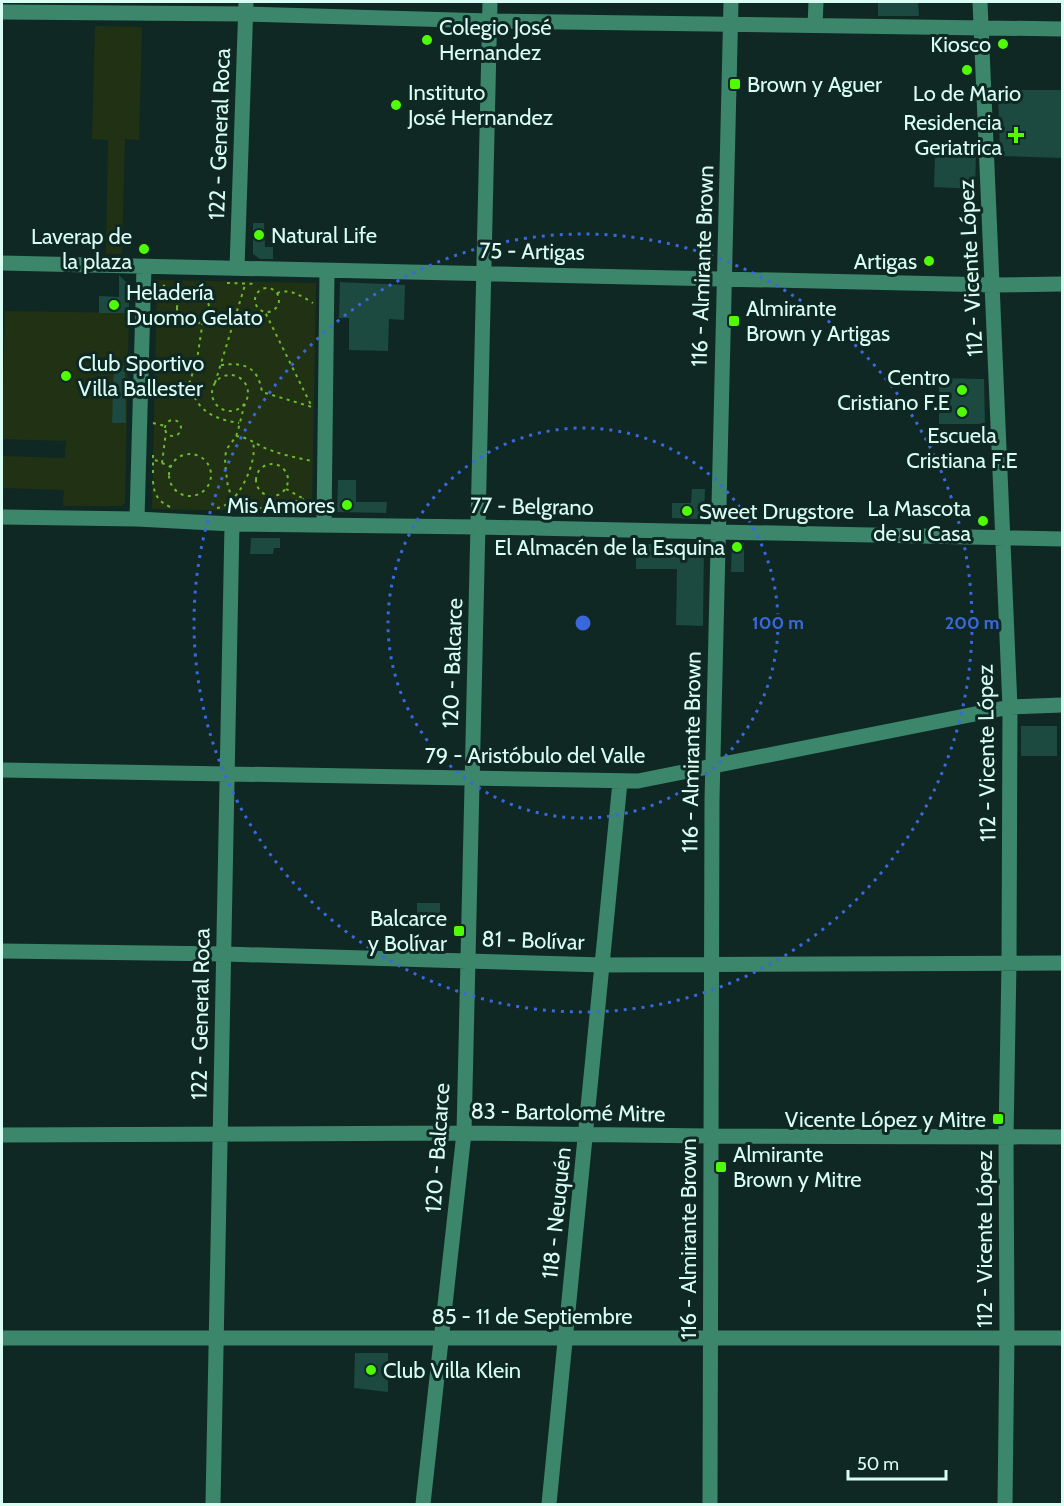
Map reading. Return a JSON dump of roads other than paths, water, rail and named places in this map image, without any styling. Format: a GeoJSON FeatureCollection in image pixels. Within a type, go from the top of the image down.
{"type":"FeatureCollection","features":[{"type":"Feature","properties":{"kind":"street","name":"120 - Balcarce"},"geometry":{"type":"LineString","coordinates":[[423,1504],[464,1133],[490,2]]}},
{"type":"Feature","properties":{"kind":"street","name":"116 - Almirante Brown"},"geometry":{"type":"LineString","coordinates":[[710,1504],[711,963],[718,532],[731,2]]}},
{"type":"Feature","properties":{"kind":"street"},"geometry":{"type":"LineString","coordinates":[[815,25],[816,2]]}},
{"type":"Feature","properties":{"kind":"street","name":"112 - Vicente López"},"geometry":{"type":"LineString","coordinates":[[980,2],[1010,707],[1005,1504]]}},
{"type":"Feature","properties":{"kind":"street"},"geometry":{"type":"LineString","coordinates":[[2,12],[246,8],[490,21],[1062,29]]}},
{"type":"Feature","properties":{"kind":"street","name":"122 - General Roca"},"geometry":{"type":"LineString","coordinates":[[237,268],[246,8]]}},
{"type":"Feature","properties":{"kind":"street","name":"75 - Artigas"},"geometry":{"type":"LineString","coordinates":[[2,262],[993,285],[1062,284]]}},
{"type":"Feature","properties":{"kind":"street"},"geometry":{"type":"LineString","coordinates":[[137,519],[144,267]]}},
{"type":"Feature","properties":{"kind":"street"},"geometry":{"type":"LineString","coordinates":[[324,525],[327,271]]}},
{"type":"Feature","properties":{"kind":"street","name":"77 - Belgrano"},"geometry":{"type":"LineString","coordinates":[[2,517],[137,519],[232,524],[1062,539]]}},
{"type":"Feature","properties":{"kind":"street","name":"122 - General Roca"},"geometry":{"type":"LineString","coordinates":[[213,1504],[232,524]]}},
{"type":"Feature","properties":{"kind":"street","name":"79 - Aristóbulo del Valle"},"geometry":{"type":"LineString","coordinates":[[2,770],[638,781],[1010,707],[1062,705]]}},
{"type":"Feature","properties":{"kind":"street","name":"118 - Neuquén"},"geometry":{"type":"LineString","coordinates":[[549,1504],[620,782]]}},
{"type":"Feature","properties":{"kind":"street","name":"81 - Bolívar"},"geometry":{"type":"LineString","coordinates":[[2,951],[225,954],[603,965],[1062,963]]}},
{"type":"Feature","properties":{"kind":"street","name":"83 - Bartolomé Mitre"},"geometry":{"type":"LineString","coordinates":[[2,1135],[464,1133],[1062,1137]]}},
{"type":"Feature","properties":{"kind":"street","name":"85 - 11 de Septiembre"},"geometry":{"type":"LineString","coordinates":[[2,1338],[1062,1338]]}},
{"type":"Feature","properties":{"kind":"place","name":"Colegio José Hernandez"},"geometry":{"type":"Point","coordinates":[427,40]}},
{"type":"Feature","properties":{"kind":"place","name":"Kiosco"},"geometry":{"type":"Point","coordinates":[1003,44]}},
{"type":"Feature","properties":{"kind":"place","name":"Lo de Mario"},"geometry":{"type":"Point","coordinates":[967,70]}},
{"type":"Feature","properties":{"kind":"place","name":"Brown y Aguer"},"geometry":{"type":"Point","coordinates":[735,84]}},
{"type":"Feature","properties":{"kind":"place","name":"Instituto José Hernandez"},"geometry":{"type":"Point","coordinates":[396,105]}},
{"type":"Feature","properties":{"kind":"place","name":"Residencia Geriatrica"},"geometry":{"type":"Point","coordinates":[1016,135]}},
{"type":"Feature","properties":{"kind":"place","name":"Natural Life"},"geometry":{"type":"Point","coordinates":[259,235]}},
{"type":"Feature","properties":{"kind":"place","name":"Laverap de la plaza"},"geometry":{"type":"Point","coordinates":[144,249]}},
{"type":"Feature","properties":{"kind":"place","name":"Artigas"},"geometry":{"type":"Point","coordinates":[929,261]}},
{"type":"Feature","properties":{"kind":"place","name":"Heladería Duomo Gelato"},"geometry":{"type":"Point","coordinates":[114,305]}},
{"type":"Feature","properties":{"kind":"place","name":"Almirante Brown y Artigas"},"geometry":{"type":"Point","coordinates":[734,321]}},
{"type":"Feature","properties":{"kind":"place","name":"Club Sportivo Villa Ballester"},"geometry":{"type":"Point","coordinates":[66,376]}},
{"type":"Feature","properties":{"kind":"place","name":"Centro Cristiano F.E"},"geometry":{"type":"Point","coordinates":[962,390]}},
{"type":"Feature","properties":{"kind":"place","name":"Escuela Cristiana F.E"},"geometry":{"type":"Point","coordinates":[962,412]}},
{"type":"Feature","properties":{"kind":"place","name":"Mis Amores"},"geometry":{"type":"Point","coordinates":[347,505]}},
{"type":"Feature","properties":{"kind":"place","name":"Sweet Drugstore"},"geometry":{"type":"Point","coordinates":[687,511]}},
{"type":"Feature","properties":{"kind":"place","name":"La Mascota de su Casa"},"geometry":{"type":"Point","coordinates":[983,521]}},
{"type":"Feature","properties":{"kind":"place","name":"El Almacén de la Esquina"},"geometry":{"type":"Point","coordinates":[737,547]}},
{"type":"Feature","properties":{"kind":"place","name":"Balcarce y Bolívar"},"geometry":{"type":"Point","coordinates":[459,931]}},
{"type":"Feature","properties":{"kind":"place","name":"Vicente López y Mitre"},"geometry":{"type":"Point","coordinates":[998,1119]}},
{"type":"Feature","properties":{"kind":"place","name":"Almirante Brown y Mitre"},"geometry":{"type":"Point","coordinates":[721,1167]}},
{"type":"Feature","properties":{"kind":"place","name":"Club Villa Klein"},"geometry":{"type":"Point","coordinates":[371,1370]}}]}
